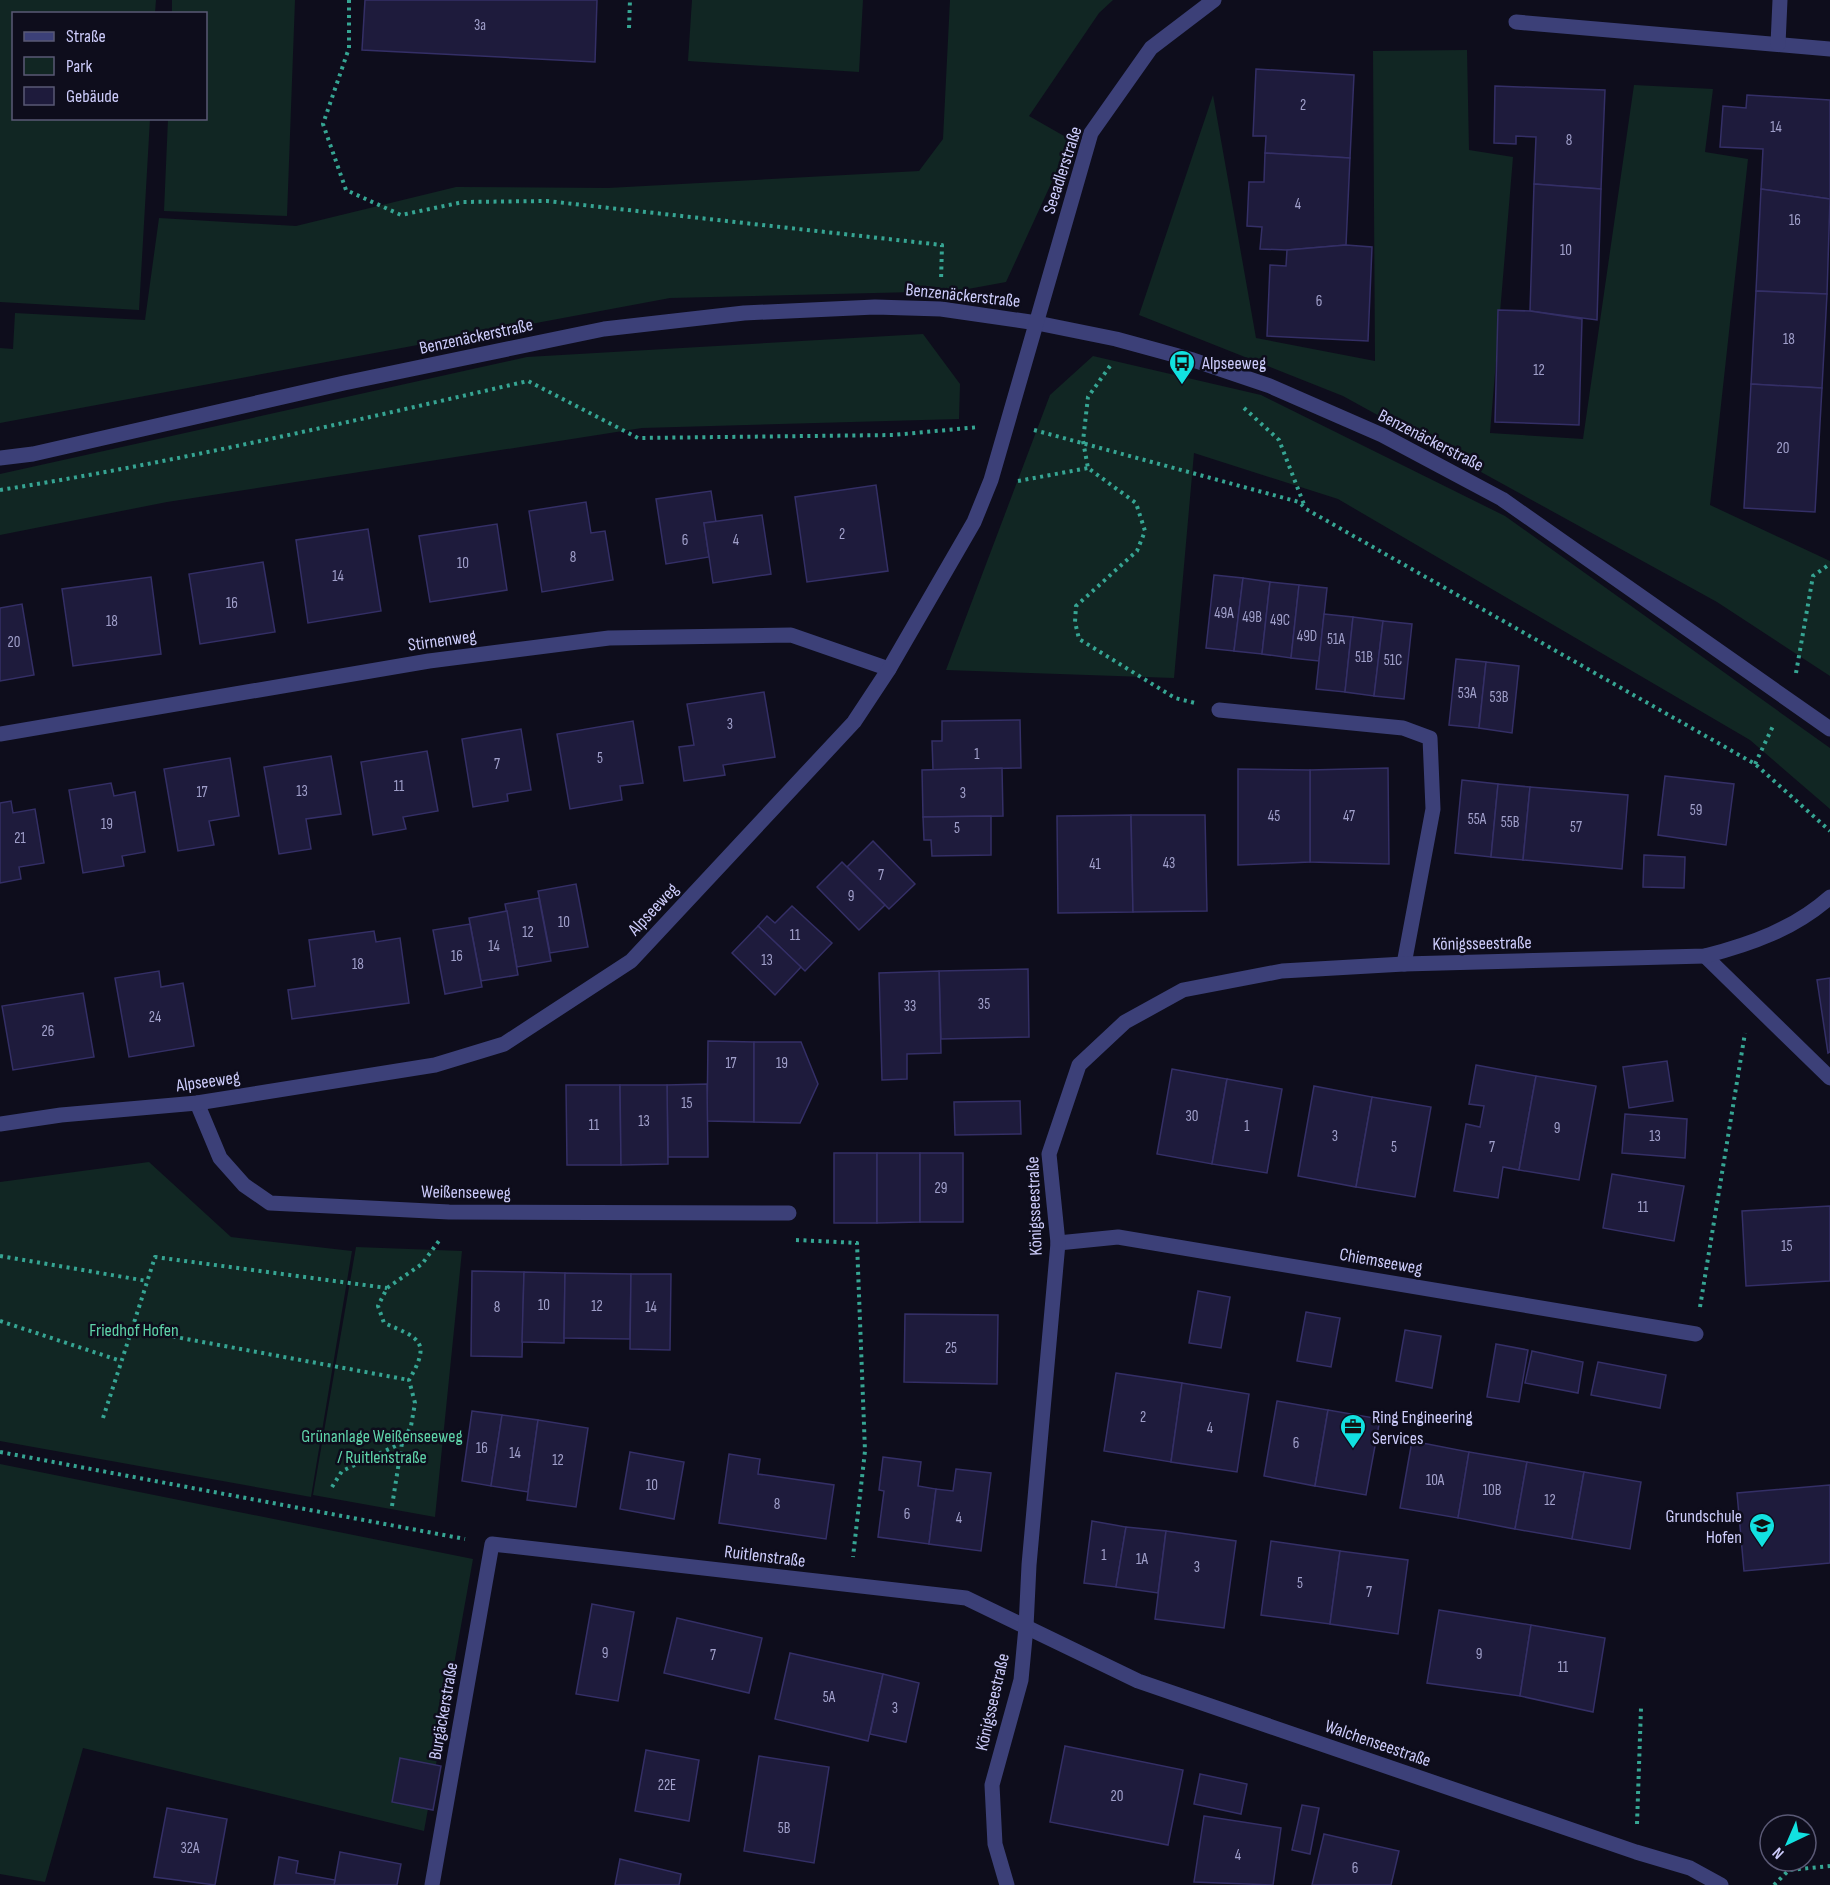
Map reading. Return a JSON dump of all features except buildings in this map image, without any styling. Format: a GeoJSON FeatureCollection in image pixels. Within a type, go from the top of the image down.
{"type":"FeatureCollection","features":[{"type":"Feature","properties":{"kind":"street","name":"Seeadlerstraße"},"geometry":{"type":"LineString","coordinates":[[1037,323],[1091,133],[1151,48],[1214,0]]}},
{"type":"Feature","properties":{"kind":"street"},"geometry":{"type":"LineString","coordinates":[[1778,44],[1780,0]]}},
{"type":"Feature","properties":{"kind":"street"},"geometry":{"type":"LineString","coordinates":[[1516,22],[1830,49]]}},
{"type":"Feature","properties":{"kind":"street","name":"Benzenäckerstraße"},"geometry":{"type":"LineString","coordinates":[[0,458],[33,454],[344,383],[604,329],[744,313],[875,307],[941,309],[1037,323],[1116,339],[1193,360],[1270,386],[1382,435],[1502,499],[1830,729]]}},
{"type":"Feature","properties":{"kind":"street","name":"Alpseeweg"},"geometry":{"type":"LineString","coordinates":[[0,1124],[61,1115],[197,1103],[435,1065],[504,1044],[631,962],[854,722],[889,669],[974,522],[991,480],[1037,323]]}},
{"type":"Feature","properties":{"kind":"street","name":"Stirnenweg"},"geometry":{"type":"LineString","coordinates":[[0,734],[418,663],[609,638],[791,635],[889,669]]}},
{"type":"Feature","properties":{"kind":"street"},"geometry":{"type":"LineString","coordinates":[[1219,710],[1403,728],[1430,738],[1433,809],[1404,964]]}},
{"type":"Feature","properties":{"kind":"street","name":"Königsseestraße"},"geometry":{"type":"LineString","coordinates":[[1007,1885],[995,1844],[992,1785],[1021,1680],[1026,1627],[1029,1565],[1058,1243],[1049,1154],[1079,1065],[1125,1022],[1183,990],[1282,972],[1404,964],[1705,956],[1748,945],[1807,918],[1830,897]]}},
{"type":"Feature","properties":{"kind":"street"},"geometry":{"type":"LineString","coordinates":[[1705,956],[1830,1078]]}},
{"type":"Feature","properties":{"kind":"street","name":"Weißenseeweg"},"geometry":{"type":"LineString","coordinates":[[197,1103],[220,1158],[244,1185],[270,1203],[449,1212],[789,1213]]}},
{"type":"Feature","properties":{"kind":"street","name":"Chiemseeweg"},"geometry":{"type":"LineString","coordinates":[[1058,1243],[1118,1238],[1696,1334]]}},
{"type":"Feature","properties":{"kind":"street","name":"Ruitlenstraße"},"geometry":{"type":"LineString","coordinates":[[492,1544],[966,1598],[1026,1627]]}},
{"type":"Feature","properties":{"kind":"street","name":"Burgäckerstraße"},"geometry":{"type":"LineString","coordinates":[[432,1885],[492,1544]]}},
{"type":"Feature","properties":{"kind":"street","name":"Walchenseestraße"},"geometry":{"type":"LineString","coordinates":[[1026,1627],[1138,1682],[1636,1852],[1690,1868],[1721,1885]]}},
{"type":"Feature","properties":{"kind":"path"},"geometry":{"type":"LineString","coordinates":[[349,0],[350,48],[323,124],[346,190],[401,215],[464,202],[547,201],[942,245],[941,309]]}},
{"type":"Feature","properties":{"kind":"path"},"geometry":{"type":"LineString","coordinates":[[629,28],[630,0]]}},
{"type":"Feature","properties":{"kind":"path"},"geometry":{"type":"LineString","coordinates":[[1120,368],[1110,365],[1088,397],[1083,441],[1088,468],[1136,503],[1145,531],[1137,551],[1076,606],[1075,622],[1079,639],[1175,698],[1219,710]]}},
{"type":"Feature","properties":{"kind":"path"},"geometry":{"type":"LineString","coordinates":[[0,490],[99,474],[357,420],[528,381],[638,438],[893,435],[1008,424],[1083,441],[1299,502],[1306,509],[1755,764],[1830,831]]}},
{"type":"Feature","properties":{"kind":"path"},"geometry":{"type":"LineString","coordinates":[[1239,404],[1279,440],[1306,509]]}},
{"type":"Feature","properties":{"kind":"path"},"geometry":{"type":"LineString","coordinates":[[991,480],[1024,482],[1088,468]]}},
{"type":"Feature","properties":{"kind":"path"},"geometry":{"type":"LineString","coordinates":[[1755,764],[1797,670],[1813,576],[1830,564]]}},
{"type":"Feature","properties":{"kind":"path"},"geometry":{"type":"LineString","coordinates":[[1696,1334],[1750,1000]]}},
{"type":"Feature","properties":{"kind":"path"},"geometry":{"type":"LineString","coordinates":[[392,1506],[402,1443],[411,1426],[415,1403],[409,1380],[419,1364],[420,1345],[415,1336],[384,1323],[378,1306],[387,1288],[422,1264],[440,1244],[449,1212]]}},
{"type":"Feature","properties":{"kind":"path"},"geometry":{"type":"LineString","coordinates":[[789,1213],[786,1240],[857,1243],[865,1451],[850,1585]]}},
{"type":"Feature","properties":{"kind":"path"},"geometry":{"type":"LineString","coordinates":[[0,1256],[147,1281]]}},
{"type":"Feature","properties":{"kind":"path"},"geometry":{"type":"LineString","coordinates":[[103,1418],[155,1257],[387,1288]]}},
{"type":"Feature","properties":{"kind":"path"},"geometry":{"type":"LineString","coordinates":[[0,1321],[121,1361]]}},
{"type":"Feature","properties":{"kind":"path"},"geometry":{"type":"LineString","coordinates":[[132,1329],[409,1380]]}},
{"type":"Feature","properties":{"kind":"path"},"geometry":{"type":"LineString","coordinates":[[332,1487],[342,1471],[402,1443]]}},
{"type":"Feature","properties":{"kind":"path"},"geometry":{"type":"LineString","coordinates":[[0,1452],[298,1510],[492,1544]]}},
{"type":"Feature","properties":{"kind":"path"},"geometry":{"type":"LineString","coordinates":[[1636,1852],[1641,1708]]}},
{"type":"Feature","properties":{"kind":"path"},"geometry":{"type":"LineString","coordinates":[[1774,1885],[1789,1870],[1830,1866]]}},
{"type":"Feature","properties":{"kind":"green space"},"geometry":{"type":"Polygon","coordinates":[[[0,0],[156,0],[155,12],[12,12],[12,120],[150,120],[139,310],[0,302],[0,0]]]}},
{"type":"Feature","properties":{"kind":"green space"},"geometry":{"type":"Polygon","coordinates":[[[172,0],[295,0],[287,216],[164,211],[168,120],[207,120],[207,12],[172,12],[172,0]]]}},
{"type":"Feature","properties":{"kind":"green space"},"geometry":{"type":"Polygon","coordinates":[[[692,0],[863,0],[859,72],[688,61],[692,0]]]}},
{"type":"Feature","properties":{"kind":"green space"},"geometry":{"type":"Polygon","coordinates":[[[950,0],[1113,0],[1099,13],[1029,116],[1071,140],[1006,282],[957,291],[670,298],[0,423],[0,348],[13,349],[15,313],[145,320],[159,218],[296,226],[456,187],[608,188],[919,171],[943,139],[950,0]]]}},
{"type":"Feature","properties":{"kind":"green space"},"geometry":{"type":"Polygon","coordinates":[[[1467,50],[1469,150],[1513,157],[1490,433],[1583,439],[1634,85],[1713,89],[1705,152],[1748,159],[1710,505],[1830,561],[1830,676],[1717,602],[1343,396],[1139,315],[1213,95],[1256,338],[1375,361],[1373,51],[1467,50]]]}},
{"type":"Feature","properties":{"kind":"green space"},"geometry":{"type":"Polygon","coordinates":[[[923,334],[960,384],[959,419],[642,428],[167,502],[0,535],[0,474],[527,357],[923,334]]]}},
{"type":"Feature","properties":{"kind":"green space"},"geometry":{"type":"Polygon","coordinates":[[[1093,356],[1261,395],[1505,516],[1830,748],[1830,809],[1750,740],[1338,499],[1194,453],[1174,678],[946,670],[1050,395],[1093,356]]]}},
{"type":"Feature","properties":{"kind":"green space","name":"Friedhof Hofen"},"geometry":{"type":"Polygon","coordinates":[[[149,1162],[231,1237],[352,1251],[311,1497],[0,1441],[0,1182],[149,1162]]]}},
{"type":"Feature","properties":{"kind":"green space","name":"Grünanlage Weißenseeweg / Ruitlenstraße"},"geometry":{"type":"Polygon","coordinates":[[[356,1247],[462,1251],[435,1517],[313,1495],[356,1247]]]}},
{"type":"Feature","properties":{"kind":"green space"},"geometry":{"type":"Polygon","coordinates":[[[0,1464],[473,1559],[424,1831],[83,1748],[45,1882],[0,1874],[0,1464]]]}},
{"type":"Feature","properties":{"kind":"place","name":"Alpseeweg"},"geometry":{"type":"Point","coordinates":[1182,386]}},
{"type":"Feature","properties":{"kind":"place","name":"Ring Engineering Services"},"geometry":{"type":"Point","coordinates":[1353,1450]}},
{"type":"Feature","properties":{"kind":"place","name":"Grundschule Hofen"},"geometry":{"type":"Point","coordinates":[1762,1549]}}]}
